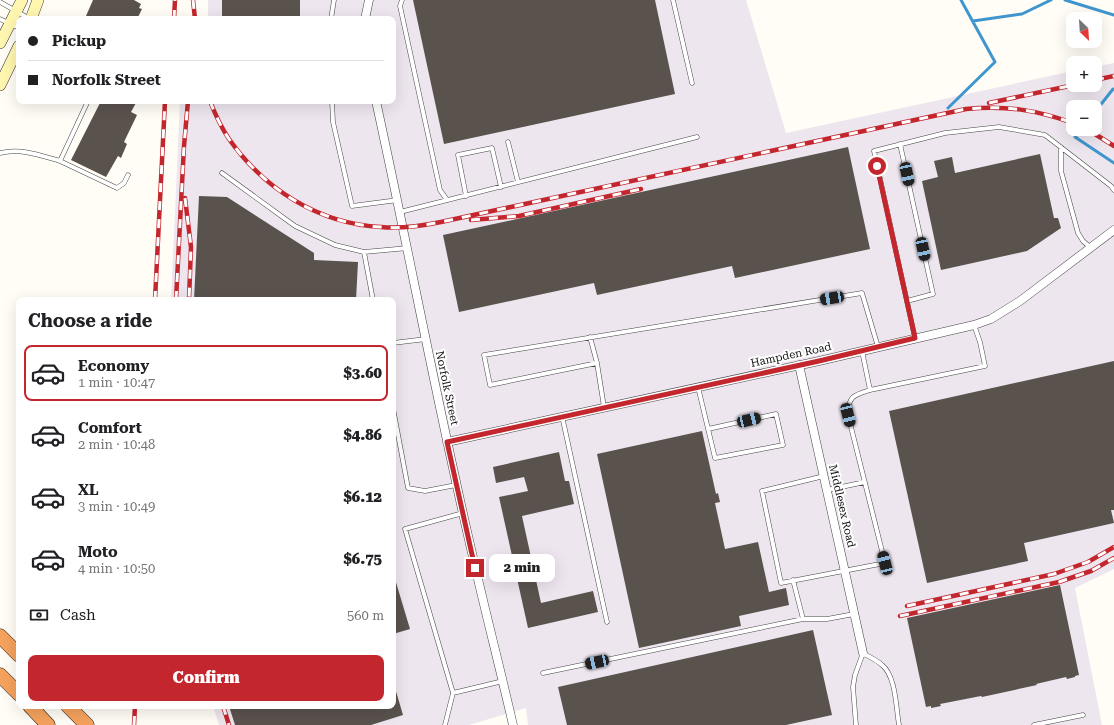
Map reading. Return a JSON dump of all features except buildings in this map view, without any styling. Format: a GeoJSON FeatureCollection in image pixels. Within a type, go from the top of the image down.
{"type":"FeatureCollection","features":[{"type":"Feature","properties":{"kind":"highway"},"geometry":{"type":"LineString","coordinates":[[0,636],[16,652]]}},
{"type":"Feature","properties":{"kind":"highway"},"geometry":{"type":"LineString","coordinates":[[0,675],[16,691]]}},
{"type":"Feature","properties":{"kind":"highway"},"geometry":{"type":"LineString","coordinates":[[33,709],[48,725]]}},
{"type":"Feature","properties":{"kind":"highway"},"geometry":{"type":"LineString","coordinates":[[71,709],[87,725]]}},
{"type":"Feature","properties":{"kind":"street"},"geometry":{"type":"LineString","coordinates":[[0,43],[22,0]]}},
{"type":"Feature","properties":{"kind":"street"},"geometry":{"type":"LineString","coordinates":[[32,16],[38,0]]}},
{"type":"Feature","properties":{"kind":"street"},"geometry":{"type":"LineString","coordinates":[[366,16],[369,0]]}},
{"type":"Feature","properties":{"kind":"street"},"geometry":{"type":"LineString","coordinates":[[0,85],[16,52]]}},
{"type":"Feature","properties":{"kind":"street","name":"Norfolk Street"},"geometry":{"type":"LineString","coordinates":[[377,104],[408,248],[447,442],[513,725]]}},
{"type":"Feature","properties":{"kind":"street","name":"Hampden Road"},"geometry":{"type":"LineString","coordinates":[[447,442],[974,325],[1010,308],[1114,230]]}},
{"type":"Feature","properties":{"kind":"street","name":"Middlesex Road"},"geometry":{"type":"LineString","coordinates":[[799,365],[863,653]]}},
{"type":"Feature","properties":{"kind":"lane"},"geometry":{"type":"LineString","coordinates":[[331,16],[334,0]]}},
{"type":"Feature","properties":{"kind":"lane"},"geometry":{"type":"LineString","coordinates":[[402,0],[400,6],[440,190],[447,200]]}},
{"type":"Feature","properties":{"kind":"lane"},"geometry":{"type":"LineString","coordinates":[[673,0],[692,83]]}},
{"type":"Feature","properties":{"kind":"lane"},"geometry":{"type":"LineString","coordinates":[[0,2],[25,16]]}},
{"type":"Feature","properties":{"kind":"lane"},"geometry":{"type":"LineString","coordinates":[[60,161],[87,104]]}},
{"type":"Feature","properties":{"kind":"lane"},"geometry":{"type":"LineString","coordinates":[[332,104],[333,122],[352,206],[398,200]]}},
{"type":"Feature","properties":{"kind":"lane"},"geometry":{"type":"LineString","coordinates":[[915,338],[874,151],[945,133],[999,127],[1045,135],[1111,186],[1114,190]]}},
{"type":"Feature","properties":{"kind":"lane"},"geometry":{"type":"LineString","coordinates":[[400,212],[697,137]]}},
{"type":"Feature","properties":{"kind":"lane"},"geometry":{"type":"LineString","coordinates":[[508,142],[518,182]]}},
{"type":"Feature","properties":{"kind":"lane"},"geometry":{"type":"LineString","coordinates":[[900,144],[933,294],[907,301]]}},
{"type":"Feature","properties":{"kind":"lane"},"geometry":{"type":"LineString","coordinates":[[1060,147],[1061,171],[1078,233],[1083,241],[1091,248]]}},
{"type":"Feature","properties":{"kind":"lane"},"geometry":{"type":"LineString","coordinates":[[466,196],[458,155],[492,148],[501,187]]}},
{"type":"Feature","properties":{"kind":"lane"},"geometry":{"type":"LineString","coordinates":[[0,153],[19,150],[31,152],[60,161],[118,188],[124,183],[128,175]]}},
{"type":"Feature","properties":{"kind":"lane"},"geometry":{"type":"LineString","coordinates":[[222,173],[295,226],[335,244],[364,252],[408,248]]}},
{"type":"Feature","properties":{"kind":"lane"},"geometry":{"type":"LineString","coordinates":[[364,252],[372,297]]}},
{"type":"Feature","properties":{"kind":"lane"},"geometry":{"type":"LineString","coordinates":[[596,363],[490,385],[484,355],[862,293],[878,347]]}},
{"type":"Feature","properties":{"kind":"lane"},"geometry":{"type":"LineString","coordinates":[[824,476],[762,491],[781,583],[885,563],[848,415],[848,405],[856,394],[870,390],[985,366],[980,342],[974,325]]}},
{"type":"Feature","properties":{"kind":"lane"},"geometry":{"type":"LineString","coordinates":[[590,338],[604,407]]}},
{"type":"Feature","properties":{"kind":"lane"},"geometry":{"type":"LineString","coordinates":[[396,343],[426,339]]}},
{"type":"Feature","properties":{"kind":"lane"},"geometry":{"type":"LineString","coordinates":[[861,351],[870,390]]}},
{"type":"Feature","properties":{"kind":"lane"},"geometry":{"type":"LineString","coordinates":[[698,386],[708,429],[715,458],[783,445],[776,414],[708,429]]}},
{"type":"Feature","properties":{"kind":"lane"},"geometry":{"type":"LineString","coordinates":[[562,416],[607,622]]}},
{"type":"Feature","properties":{"kind":"lane"},"geometry":{"type":"LineString","coordinates":[[396,424],[408,488],[425,491],[457,485]]}},
{"type":"Feature","properties":{"kind":"lane"},"geometry":{"type":"LineString","coordinates":[[827,490],[865,482]]}},
{"type":"Feature","properties":{"kind":"lane"},"geometry":{"type":"LineString","coordinates":[[445,725],[453,693],[404,529],[463,513]]}},
{"type":"Feature","properties":{"kind":"lane"},"geometry":{"type":"LineString","coordinates":[[793,580],[803,619]]}},
{"type":"Feature","properties":{"kind":"lane"},"geometry":{"type":"LineString","coordinates":[[544,673],[803,619],[827,619],[854,614]]}},
{"type":"Feature","properties":{"kind":"lane"},"geometry":{"type":"LineString","coordinates":[[856,725],[852,687],[863,653],[883,665],[890,675],[893,683],[898,725]]}},
{"type":"Feature","properties":{"kind":"lane"},"geometry":{"type":"LineString","coordinates":[[453,693],[503,681]]}},
{"type":"Feature","properties":{"kind":"lane"},"geometry":{"type":"LineString","coordinates":[[1034,725],[1083,715]]}},
{"type":"Feature","properties":{"kind":"shaded area"},"geometry":{"type":"Polygon","coordinates":[[[208,0],[746,0],[786,133],[1066,73],[1066,92],[1102,92],[1102,66],[1114,63],[1114,569],[1075,588],[1102,725],[528,725],[526,708],[469,725],[219,725],[214,709],[396,709],[396,297],[171,297],[180,104],[396,104],[396,16],[208,16],[208,0]]]}},
{"type":"Feature","properties":{"kind":"waterway"},"geometry":{"type":"LineString","coordinates":[[948,108],[995,62],[961,0]]}},
{"type":"Feature","properties":{"kind":"waterway"},"geometry":{"type":"LineString","coordinates":[[973,21],[1022,14],[1051,0]]}},
{"type":"Feature","properties":{"kind":"waterway"},"geometry":{"type":"LineString","coordinates":[[1065,0],[1114,15]]}},
{"type":"Feature","properties":{"kind":"waterway"},"geometry":{"type":"LineString","coordinates":[[1102,103],[1113,89]]}},
{"type":"Feature","properties":{"kind":"waterway"},"geometry":{"type":"LineString","coordinates":[[1076,136],[1075,137],[1114,163]]}},
{"type":"Feature","properties":{"kind":"railway"},"geometry":{"type":"LineString","coordinates":[[174,16],[175,0]]}},
{"type":"Feature","properties":{"kind":"railway"},"geometry":{"type":"LineString","coordinates":[[193,0],[195,16]]}},
{"type":"Feature","properties":{"kind":"railway"},"geometry":{"type":"LineString","coordinates":[[1102,79],[1114,76]]}},
{"type":"Feature","properties":{"kind":"railway"},"geometry":{"type":"LineString","coordinates":[[989,103],[1066,87]]}},
{"type":"Feature","properties":{"kind":"railway"},"geometry":{"type":"LineString","coordinates":[[155,297],[165,104]]}},
{"type":"Feature","properties":{"kind":"railway"},"geometry":{"type":"LineString","coordinates":[[176,297],[184,146],[188,104]]}},
{"type":"Feature","properties":{"kind":"railway"},"geometry":{"type":"LineString","coordinates":[[211,104],[223,130],[229,139],[243,157],[276,188],[295,201],[336,219],[388,228],[411,227],[441,222],[966,109],[1008,108],[1033,112],[1066,121]]}},
{"type":"Feature","properties":{"kind":"railway"},"geometry":{"type":"LineString","coordinates":[[1098,136],[1114,146]]}},
{"type":"Feature","properties":{"kind":"railway"},"geometry":{"type":"LineString","coordinates":[[471,220],[519,216],[641,189]]}},
{"type":"Feature","properties":{"kind":"railway"},"geometry":{"type":"LineString","coordinates":[[185,198],[191,247],[189,297]]}},
{"type":"Feature","properties":{"kind":"railway"},"geometry":{"type":"LineString","coordinates":[[907,606],[1054,574],[1088,562],[1114,547]]}},
{"type":"Feature","properties":{"kind":"railway"},"geometry":{"type":"LineString","coordinates":[[900,616],[1059,582],[1091,571],[1114,558]]}},
{"type":"Feature","properties":{"kind":"railway"},"geometry":{"type":"LineString","coordinates":[[134,725],[135,709]]}},
{"type":"Feature","properties":{"kind":"railway"},"geometry":{"type":"LineString","coordinates":[[224,709],[229,725]]}},
{"type":"Feature","properties":{"kind":"route"},"geometry":{"type":"LineString","coordinates":[[475,568],[447,442],[715,382],[819,361],[915,338],[877,166]]}}]}
